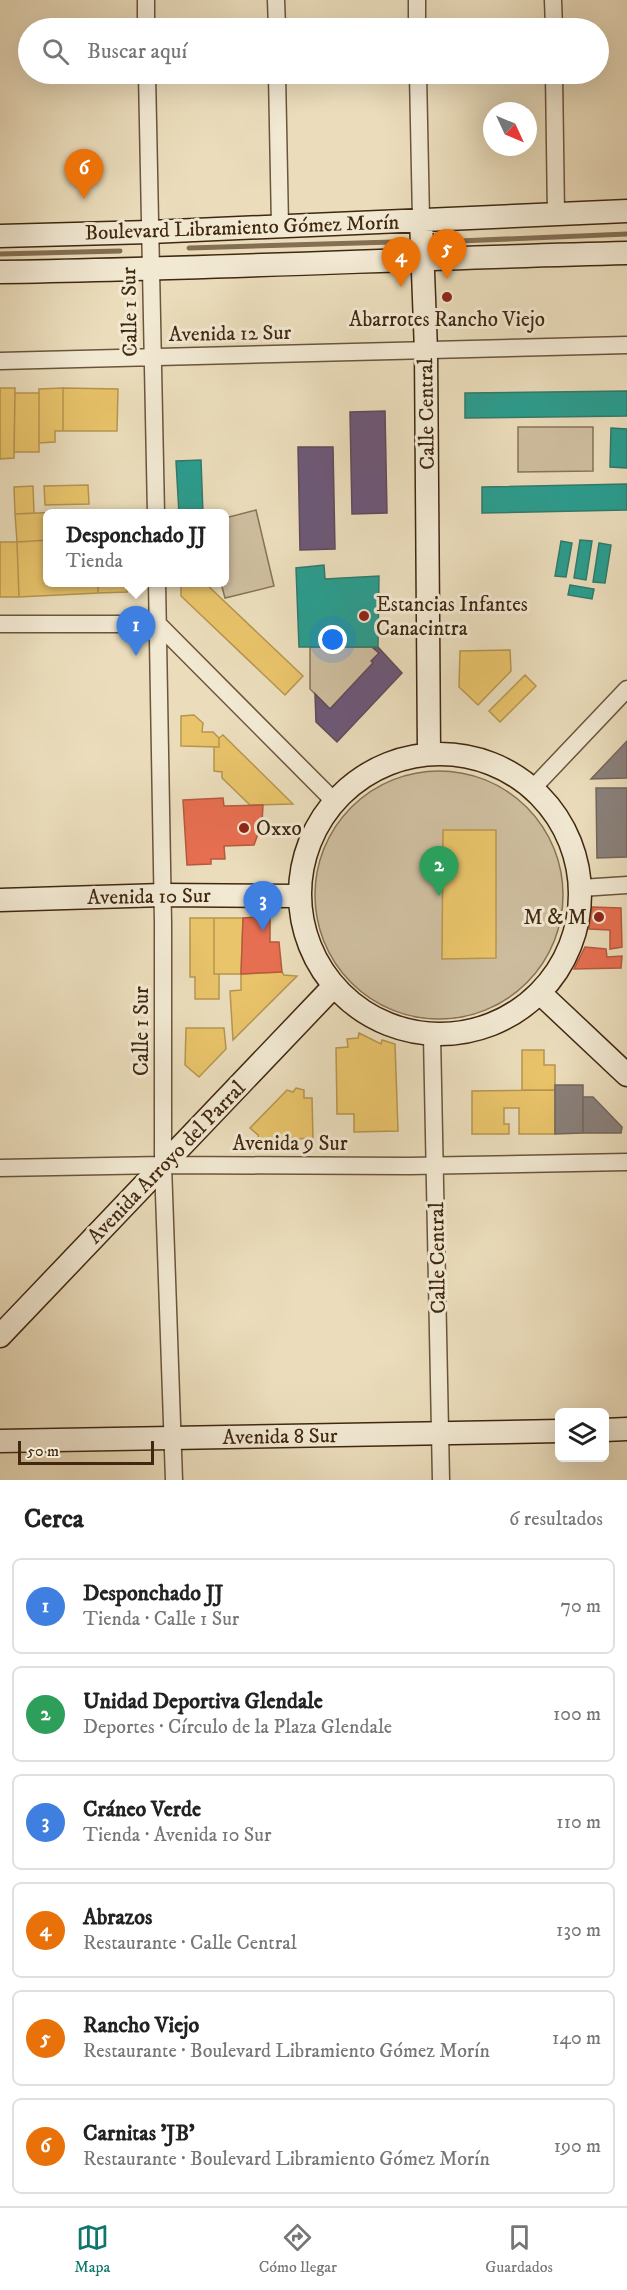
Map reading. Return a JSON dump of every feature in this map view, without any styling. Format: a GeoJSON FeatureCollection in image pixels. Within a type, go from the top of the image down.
{"type":"FeatureCollection","features":[{"type":"Feature","properties":{"kind":"main road","name":"Boulevard Libramiento Gómez Morín"},"geometry":{"type":"LineString","coordinates":[[0,236],[150,232],[627,211]]}},
{"type":"Feature","properties":{"kind":"main road","name":"Calle Central"},"geometry":{"type":"LineString","coordinates":[[421,219],[426,351],[429,754]]}},
{"type":"Feature","properties":{"kind":"main road","name":"Boulevard Libramiento Gómez Morín"},"geometry":{"type":"LineString","coordinates":[[0,272],[151,270],[424,258],[627,253]]}},
{"type":"Feature","properties":{"kind":"main road"},"geometry":{"type":"LineString","coordinates":[[429,754],[457,754],[484,760],[510,772],[533,788],[558,816],[574,851],[581,888],[577,926],[567,953],[540,993],[522,1009],[502,1021],[479,1030],[456,1035],[432,1036],[395,1029],[361,1012],[333,987],[314,960],[303,929],[298,896],[303,862],[315,829],[334,801],[362,777],[394,761],[429,754]]}},
{"type":"Feature","properties":{"kind":"main road","name":"Avenida 10 Sur"},"geometry":{"type":"LineString","coordinates":[[0,900],[163,895],[298,896]]}},
{"type":"Feature","properties":{"kind":"main road","name":"Avenida Arroyo del Parral"},"geometry":{"type":"LineString","coordinates":[[0,1336],[333,987]]}},
{"type":"Feature","properties":{"kind":"main road"},"geometry":{"type":"LineString","coordinates":[[540,993],[627,1075]]}},
{"type":"Feature","properties":{"kind":"main road"},"geometry":{"type":"LineString","coordinates":[[609,1430],[627,1429]]}},
{"type":"Feature","properties":{"kind":"main road","name":"Avenida 8 Sur"},"geometry":{"type":"LineString","coordinates":[[0,1441],[555,1431]]}},
{"type":"Feature","properties":{"kind":"street"},"geometry":{"type":"LineString","coordinates":[[146,0],[146,18]]}},
{"type":"Feature","properties":{"kind":"street"},"geometry":{"type":"LineString","coordinates":[[276,0],[277,18]]}},
{"type":"Feature","properties":{"kind":"street"},"geometry":{"type":"LineString","coordinates":[[417,0],[417,18]]}},
{"type":"Feature","properties":{"kind":"street"},"geometry":{"type":"LineString","coordinates":[[553,0],[554,18]]}},
{"type":"Feature","properties":{"kind":"street","name":"Calle 1 Sur"},"geometry":{"type":"LineString","coordinates":[[147,84],[156,509]]}},
{"type":"Feature","properties":{"kind":"street"},"geometry":{"type":"LineString","coordinates":[[277,84],[280,226]]}},
{"type":"Feature","properties":{"kind":"street","name":"Calle Central"},"geometry":{"type":"LineString","coordinates":[[418,84],[421,219]]}},
{"type":"Feature","properties":{"kind":"street"},"geometry":{"type":"LineString","coordinates":[[554,84],[556,215]]}},
{"type":"Feature","properties":{"kind":"street","name":"Avenida 12 Sur"},"geometry":{"type":"LineString","coordinates":[[0,361],[627,345]]}},
{"type":"Feature","properties":{"kind":"street","name":"Calle 1 Sur"},"geometry":{"type":"LineString","coordinates":[[157,587],[163,895],[163,1165],[174,1480]]}},
{"type":"Feature","properties":{"kind":"street"},"geometry":{"type":"LineString","coordinates":[[0,624],[158,624],[334,801]]}},
{"type":"Feature","properties":{"kind":"street"},"geometry":{"type":"LineString","coordinates":[[533,788],[627,689]]}},
{"type":"Feature","properties":{"kind":"street"},"geometry":{"type":"LineString","coordinates":[[581,888],[627,885]]}},
{"type":"Feature","properties":{"kind":"street","name":"Calle Central"},"geometry":{"type":"LineString","coordinates":[[432,1036],[441,1480]]}},
{"type":"Feature","properties":{"kind":"street","name":"Avenida 9 Sur"},"geometry":{"type":"LineString","coordinates":[[0,1168],[163,1165],[436,1166],[627,1162]]}},
{"type":"Feature","properties":{"kind":"shaded area"},"geometry":{"type":"Polygon","coordinates":[[[518,427],[593,427],[593,471],[518,472],[518,427]]]}},
{"type":"Feature","properties":{"kind":"shaded area"},"geometry":{"type":"Polygon","coordinates":[[[256,510],[274,586],[225,598],[222,587],[229,587],[229,517],[256,510]]]}},
{"type":"Feature","properties":{"kind":"shaded area"},"geometry":{"type":"Polygon","coordinates":[[[310,647],[372,647],[379,653],[373,663],[330,709],[310,689],[310,647]]]}},
{"type":"Feature","properties":{"kind":"shaded area"},"geometry":{"type":"Polygon","coordinates":[[[427,771],[451,771],[486,780],[508,792],[527,807],[542,826],[554,848],[561,871],[563,895],[561,919],[554,942],[542,964],[527,983],[498,1004],[475,1014],[451,1019],[427,1019],[403,1014],[380,1004],[360,991],[343,974],[330,954],[320,931],[315,907],[315,883],[320,859],[330,836],[343,816],[360,799],[380,786],[403,776],[427,771]]]}},
{"type":"Feature","properties":{"kind":"building: Viviendas"},"geometry":{"type":"Polygon","coordinates":[[[0,388],[15,388],[14,458],[0,459],[0,388]]]}},
{"type":"Feature","properties":{"kind":"building: Viviendas"},"geometry":{"type":"Polygon","coordinates":[[[63,388],[118,389],[117,431],[63,431],[63,388]]]}},
{"type":"Feature","properties":{"kind":"building: Viviendas"},"geometry":{"type":"Polygon","coordinates":[[[63,388],[63,431],[55,431],[55,442],[39,443],[39,389],[63,388]]]}},
{"type":"Feature","properties":{"kind":"building: Viviendas"},"geometry":{"type":"Polygon","coordinates":[[[15,393],[39,393],[39,452],[14,452],[15,393]]]}},
{"type":"Feature","properties":{"kind":"building: Viviendas"},"geometry":{"type":"Polygon","coordinates":[[[88,485],[89,504],[45,505],[44,486],[88,485]]]}},
{"type":"Feature","properties":{"kind":"building: Viviendas"},"geometry":{"type":"Polygon","coordinates":[[[33,486],[34,513],[15,514],[14,487],[33,486]]]}},
{"type":"Feature","properties":{"kind":"building: Viviendas"},"geometry":{"type":"Polygon","coordinates":[[[43,513],[43,540],[17,542],[15,514],[43,513]]]}},
{"type":"Feature","properties":{"kind":"building: Viviendas"},"geometry":{"type":"Polygon","coordinates":[[[43,540],[43,587],[98,587],[98,593],[19,597],[17,542],[43,540]]]}},
{"type":"Feature","properties":{"kind":"building: Viviendas"},"geometry":{"type":"Polygon","coordinates":[[[0,542],[17,542],[19,597],[0,597],[0,542]]]}},
{"type":"Feature","properties":{"kind":"building: Viviendas"},"geometry":{"type":"Polygon","coordinates":[[[98,587],[127,587],[127,592],[98,593],[98,587]]]}},
{"type":"Feature","properties":{"kind":"building: Viviendas"},"geometry":{"type":"Polygon","coordinates":[[[181,587],[209,587],[303,676],[285,695],[181,596],[181,587]]]}},
{"type":"Feature","properties":{"kind":"building: Viviendas"},"geometry":{"type":"Polygon","coordinates":[[[510,650],[511,671],[478,705],[459,687],[460,651],[510,650]]]}},
{"type":"Feature","properties":{"kind":"building: Viviendas"},"geometry":{"type":"Polygon","coordinates":[[[525,675],[536,686],[500,722],[489,711],[525,675]]]}},
{"type":"Feature","properties":{"kind":"building: Viviendas"},"geometry":{"type":"Polygon","coordinates":[[[194,715],[203,723],[202,732],[213,732],[219,738],[219,747],[181,746],[181,716],[194,715]]]}},
{"type":"Feature","properties":{"kind":"building: Viviendas"},"geometry":{"type":"Polygon","coordinates":[[[223,735],[293,804],[250,805],[222,778],[222,772],[214,771],[214,747],[219,747],[219,738],[223,735]]]}},
{"type":"Feature","properties":{"kind":"building: Viviendas"},"geometry":{"type":"Polygon","coordinates":[[[443,830],[496,830],[496,958],[442,959],[443,830]]]}},
{"type":"Feature","properties":{"kind":"building: Viviendas"},"geometry":{"type":"Polygon","coordinates":[[[190,918],[214,918],[214,974],[219,974],[219,999],[195,999],[195,977],[190,977],[190,918]]]}},
{"type":"Feature","properties":{"kind":"building: Viviendas"},"geometry":{"type":"Polygon","coordinates":[[[214,918],[243,918],[241,974],[214,974],[214,918]]]}},
{"type":"Feature","properties":{"kind":"building: Viviendas"},"geometry":{"type":"Polygon","coordinates":[[[282,972],[284,975],[297,976],[233,1040],[230,991],[241,990],[241,974],[282,972]]]}},
{"type":"Feature","properties":{"kind":"building: Viviendas"},"geometry":{"type":"Polygon","coordinates":[[[186,1028],[224,1028],[226,1049],[199,1077],[185,1065],[186,1028]]]}},
{"type":"Feature","properties":{"kind":"building: Viviendas"},"geometry":{"type":"Polygon","coordinates":[[[359,1033],[381,1044],[382,1040],[395,1044],[398,1131],[354,1132],[354,1114],[337,1114],[336,1048],[348,1047],[347,1039],[358,1038],[359,1033]]]}},
{"type":"Feature","properties":{"kind":"building: Viviendas"},"geometry":{"type":"Polygon","coordinates":[[[522,1050],[544,1050],[544,1065],[555,1065],[555,1090],[522,1090],[522,1050]]]}},
{"type":"Feature","properties":{"kind":"building: Viviendas"},"geometry":{"type":"Polygon","coordinates":[[[296,1088],[304,1090],[304,1098],[312,1098],[313,1138],[290,1137],[259,1142],[258,1135],[250,1128],[287,1090],[293,1092],[296,1088]]]}},
{"type":"Feature","properties":{"kind":"building: Viviendas"},"geometry":{"type":"Polygon","coordinates":[[[555,1090],[555,1134],[519,1134],[519,1108],[504,1108],[504,1124],[509,1124],[509,1134],[472,1134],[472,1091],[555,1090]]]}},
{"type":"Feature","properties":{"kind":"building: Comercios"},"geometry":{"type":"Polygon","coordinates":[[[223,798],[224,806],[263,805],[262,823],[254,845],[224,846],[225,859],[211,859],[211,864],[187,865],[183,800],[223,798]]]}},
{"type":"Feature","properties":{"kind":"building: Comercios"},"geometry":{"type":"Polygon","coordinates":[[[592,907],[621,908],[622,947],[610,949],[610,930],[589,929],[592,907]]]}},
{"type":"Feature","properties":{"kind":"building: Comercios"},"geometry":{"type":"Polygon","coordinates":[[[270,916],[270,942],[279,942],[282,972],[241,974],[243,918],[270,916]]]}},
{"type":"Feature","properties":{"kind":"building: Comercios"},"geometry":{"type":"Polygon","coordinates":[[[585,947],[606,949],[607,957],[622,956],[621,968],[574,969],[585,947]]]}},
{"type":"Feature","properties":{"kind":"building: Oficinas"},"geometry":{"type":"Polygon","coordinates":[[[385,411],[387,513],[352,514],[350,412],[385,411]]]}},
{"type":"Feature","properties":{"kind":"building: Oficinas"},"geometry":{"type":"Polygon","coordinates":[[[298,447],[333,447],[335,549],[300,550],[298,447]]]}},
{"type":"Feature","properties":{"kind":"building: Oficinas"},"geometry":{"type":"Polygon","coordinates":[[[372,647],[378,647],[402,673],[337,742],[316,722],[315,694],[330,709],[373,663],[371,661],[379,653],[372,647]]]}},
{"type":"Feature","properties":{"kind":"building: Escuelas"},"geometry":{"type":"Polygon","coordinates":[[[627,391],[627,416],[465,418],[465,393],[627,391]]]}},
{"type":"Feature","properties":{"kind":"building: Escuelas"},"geometry":{"type":"Polygon","coordinates":[[[611,428],[627,429],[627,468],[610,467],[611,428]]]}},
{"type":"Feature","properties":{"kind":"building: Escuelas"},"geometry":{"type":"Polygon","coordinates":[[[201,460],[203,509],[179,509],[176,461],[201,460]]]}},
{"type":"Feature","properties":{"kind":"building: Escuelas"},"geometry":{"type":"Polygon","coordinates":[[[627,484],[627,510],[482,513],[482,487],[627,484]]]}},
{"type":"Feature","properties":{"kind":"building: Escuelas"},"geometry":{"type":"Polygon","coordinates":[[[580,540],[592,541],[586,580],[574,578],[580,540]]]}},
{"type":"Feature","properties":{"kind":"building: Escuelas"},"geometry":{"type":"Polygon","coordinates":[[[561,541],[572,543],[566,577],[555,576],[561,541]]]}},
{"type":"Feature","properties":{"kind":"building: Escuelas"},"geometry":{"type":"Polygon","coordinates":[[[599,543],[611,545],[605,583],[593,582],[599,543]]]}},
{"type":"Feature","properties":{"kind":"building: Escuelas"},"geometry":{"type":"Polygon","coordinates":[[[324,565],[325,579],[379,576],[378,647],[299,647],[296,568],[324,565]]]}},
{"type":"Feature","properties":{"kind":"building: Escuelas"},"geometry":{"type":"Polygon","coordinates":[[[570,585],[594,589],[592,599],[568,595],[570,585]]]}},
{"type":"Feature","properties":{"kind":"building: Industria"},"geometry":{"type":"Polygon","coordinates":[[[627,741],[627,778],[591,779],[627,741]]]}},
{"type":"Feature","properties":{"kind":"building: Industria"},"geometry":{"type":"Polygon","coordinates":[[[596,788],[627,788],[627,857],[597,858],[596,788]]]}},
{"type":"Feature","properties":{"kind":"building: Industria"},"geometry":{"type":"Polygon","coordinates":[[[555,1085],[583,1085],[583,1133],[555,1134],[555,1085]]]}},
{"type":"Feature","properties":{"kind":"building: Industria"},"geometry":{"type":"Polygon","coordinates":[[[583,1097],[593,1097],[622,1127],[621,1133],[583,1133],[583,1097]]]}},
{"type":"Feature","properties":{"kind":"waterway"},"geometry":{"type":"LineString","coordinates":[[459,241],[627,234]]}},
{"type":"Feature","properties":{"kind":"waterway"},"geometry":{"type":"LineString","coordinates":[[189,248],[393,242]]}},
{"type":"Feature","properties":{"kind":"waterway"},"geometry":{"type":"LineString","coordinates":[[0,254],[120,251]]}},
{"type":"Feature","properties":{"kind":"place","name":"Carnitas 'JB'"},"geometry":{"type":"Point","coordinates":[84,199]}},
{"type":"Feature","properties":{"kind":"place","name":"Rancho Viejo"},"geometry":{"type":"Point","coordinates":[447,279]}},
{"type":"Feature","properties":{"kind":"place","name":"Abrazos"},"geometry":{"type":"Point","coordinates":[401,287]}},
{"type":"Feature","properties":{"kind":"place","name":"Abarrotes Rancho Viejo"},"geometry":{"type":"Point","coordinates":[447,297]}},
{"type":"Feature","properties":{"kind":"place","name":"Estancias Infantes Canacintra"},"geometry":{"type":"Point","coordinates":[364,616]}},
{"type":"Feature","properties":{"kind":"place","name":"Desponchado JJ"},"geometry":{"type":"Point","coordinates":[136,656]}},
{"type":"Feature","properties":{"kind":"place","name":"Oxxo"},"geometry":{"type":"Point","coordinates":[244,828]}},
{"type":"Feature","properties":{"kind":"place","name":"Unidad Deportiva Glendale"},"geometry":{"type":"Point","coordinates":[439,896]}},
{"type":"Feature","properties":{"kind":"place","name":"M & M"},"geometry":{"type":"Point","coordinates":[599,917]}},
{"type":"Feature","properties":{"kind":"place","name":"Cráneo Verde"},"geometry":{"type":"Point","coordinates":[263,931]}}]}
